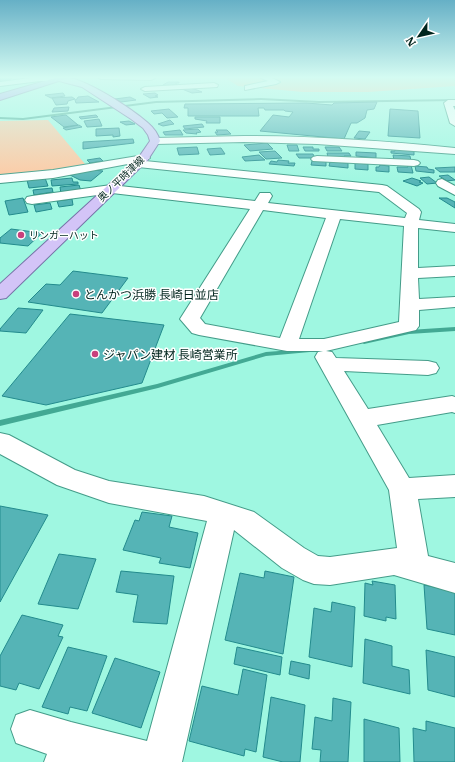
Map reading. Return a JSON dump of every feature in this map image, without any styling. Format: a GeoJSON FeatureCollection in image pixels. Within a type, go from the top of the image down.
{"type":"FeatureCollection","features":[{"type":"Feature","properties":{"kind":"main road"},"geometry":{"type":"LineString","coordinates":[[126,113],[146,126],[153,135],[155,141]]}},
{"type":"Feature","properties":{"kind":"main road","name":"奥ノ平時津線"},"geometry":{"type":"LineString","coordinates":[[0,294],[141,161],[155,141]]}},
{"type":"Feature","properties":{"kind":"street"},"geometry":{"type":"LineString","coordinates":[[451,113],[455,123]]}},
{"type":"Feature","properties":{"kind":"street"},"geometry":{"type":"LineString","coordinates":[[155,141],[279,140],[381,144],[455,151]]}},
{"type":"Feature","properties":{"kind":"street"},"geometry":{"type":"LineString","coordinates":[[381,144],[383,161]]}},
{"type":"Feature","properties":{"kind":"street"},"geometry":{"type":"LineString","coordinates":[[317,159],[414,163]]}},
{"type":"Feature","properties":{"kind":"street"},"geometry":{"type":"LineString","coordinates":[[0,179],[53,174],[141,161],[274,178],[382,189],[414,212],[411,224],[409,326],[324,345],[287,345],[199,329],[190,319],[260,207],[274,178]]}},
{"type":"Feature","properties":{"kind":"street"},"geometry":{"type":"LineString","coordinates":[[442,183],[455,191]]}},
{"type":"Feature","properties":{"kind":"street"},"geometry":{"type":"LineString","coordinates":[[32,200],[110,190],[455,228]]}},
{"type":"Feature","properties":{"kind":"street"},"geometry":{"type":"LineString","coordinates":[[287,345],[334,215]]}},
{"type":"Feature","properties":{"kind":"street"},"geometry":{"type":"LineString","coordinates":[[410,273],[455,271]]}},
{"type":"Feature","properties":{"kind":"street"},"geometry":{"type":"LineString","coordinates":[[409,305],[455,302]]}},
{"type":"Feature","properties":{"kind":"street"},"geometry":{"type":"LineString","coordinates":[[415,566],[402,489],[327,361],[428,368]]}},
{"type":"Feature","properties":{"kind":"street"},"geometry":{"type":"LineString","coordinates":[[361,419],[452,404],[455,405]]}},
{"type":"Feature","properties":{"kind":"street"},"geometry":{"type":"LineString","coordinates":[[0,442],[66,478],[109,492],[204,508],[244,521],[293,558],[314,570],[330,571],[394,561],[455,578]]}},
{"type":"Feature","properties":{"kind":"street"},"geometry":{"type":"LineString","coordinates":[[402,489],[455,486]]}},
{"type":"Feature","properties":{"kind":"street"},"geometry":{"type":"LineString","coordinates":[[162,762],[223,514]]}},
{"type":"Feature","properties":{"kind":"street"},"geometry":{"type":"LineString","coordinates":[[30,729],[67,752],[150,762]]}},
{"type":"Feature","properties":{"kind":"shaded area"},"geometry":{"type":"Polygon","coordinates":[[[48,120],[85,164],[53,170],[0,175],[0,121],[48,120]]]}},
{"type":"Feature","properties":{"kind":"building"},"geometry":{"type":"Polygon","coordinates":[[[153,113],[173,113],[178,117],[167,118],[162,113],[154,114],[153,113]]]}},
{"type":"Feature","properties":{"kind":"building"},"geometry":{"type":"Polygon","coordinates":[[[188,113],[259,113],[259,116],[188,116],[188,113]]]}},
{"type":"Feature","properties":{"kind":"building"},"geometry":{"type":"Polygon","coordinates":[[[293,113],[366,113],[365,118],[357,123],[351,123],[344,139],[260,131],[273,115],[289,117],[293,113]]]}},
{"type":"Feature","properties":{"kind":"building"},"geometry":{"type":"Polygon","coordinates":[[[390,113],[418,113],[420,138],[388,136],[390,113]]]}},
{"type":"Feature","properties":{"kind":"building"},"geometry":{"type":"Polygon","coordinates":[[[66,115],[78,125],[64,127],[51,117],[66,115]]]}},
{"type":"Feature","properties":{"kind":"building"},"geometry":{"type":"Polygon","coordinates":[[[96,115],[98,117],[81,119],[79,117],[96,115]]]}},
{"type":"Feature","properties":{"kind":"building"},"geometry":{"type":"Polygon","coordinates":[[[195,117],[220,117],[220,123],[206,123],[207,121],[195,119],[195,117]]]}},
{"type":"Feature","properties":{"kind":"building"},"geometry":{"type":"Polygon","coordinates":[[[99,119],[102,126],[87,127],[84,121],[99,119]]]}},
{"type":"Feature","properties":{"kind":"building"},"geometry":{"type":"Polygon","coordinates":[[[170,120],[174,124],[163,126],[158,124],[170,120]]]}},
{"type":"Feature","properties":{"kind":"building"},"geometry":{"type":"Polygon","coordinates":[[[129,121],[135,124],[126,125],[120,122],[129,121]]]}},
{"type":"Feature","properties":{"kind":"building"},"geometry":{"type":"Polygon","coordinates":[[[202,124],[204,127],[185,129],[183,126],[202,124]]]}},
{"type":"Feature","properties":{"kind":"building"},"geometry":{"type":"Polygon","coordinates":[[[79,125],[82,127],[66,130],[63,128],[79,125]]]}},
{"type":"Feature","properties":{"kind":"building"},"geometry":{"type":"Polygon","coordinates":[[[119,128],[120,136],[96,136],[96,129],[119,128]]]}},
{"type":"Feature","properties":{"kind":"building"},"geometry":{"type":"Polygon","coordinates":[[[198,129],[201,132],[196,133],[197,134],[186,133],[183,130],[198,129]]]}},
{"type":"Feature","properties":{"kind":"building"},"geometry":{"type":"Polygon","coordinates":[[[180,130],[183,135],[165,135],[163,132],[180,130]]]}},
{"type":"Feature","properties":{"kind":"building"},"geometry":{"type":"Polygon","coordinates":[[[216,130],[227,130],[231,134],[217,135],[215,132],[218,132],[216,130]]]}},
{"type":"Feature","properties":{"kind":"building"},"geometry":{"type":"Polygon","coordinates":[[[359,131],[370,132],[365,139],[354,138],[359,131]]]}},
{"type":"Feature","properties":{"kind":"building"},"geometry":{"type":"Polygon","coordinates":[[[133,139],[134,143],[83,149],[83,142],[133,139]]]}},
{"type":"Feature","properties":{"kind":"building"},"geometry":{"type":"Polygon","coordinates":[[[267,143],[273,149],[250,151],[244,145],[267,143]]]}},
{"type":"Feature","properties":{"kind":"building"},"geometry":{"type":"Polygon","coordinates":[[[287,145],[297,145],[299,151],[289,151],[287,145]]]}},
{"type":"Feature","properties":{"kind":"building"},"geometry":{"type":"Polygon","coordinates":[[[197,147],[199,154],[179,155],[177,148],[197,147]]]}},
{"type":"Feature","properties":{"kind":"building"},"geometry":{"type":"Polygon","coordinates":[[[303,147],[313,147],[313,149],[319,149],[319,151],[305,151],[303,147]]]}},
{"type":"Feature","properties":{"kind":"building"},"geometry":{"type":"Polygon","coordinates":[[[325,147],[339,147],[342,151],[327,151],[325,147]]]}},
{"type":"Feature","properties":{"kind":"building"},"geometry":{"type":"Polygon","coordinates":[[[221,148],[225,154],[210,155],[207,149],[221,148]]]}},
{"type":"Feature","properties":{"kind":"building"},"geometry":{"type":"Polygon","coordinates":[[[395,149],[414,151],[414,155],[391,153],[391,151],[395,151],[395,149]]]}},
{"type":"Feature","properties":{"kind":"building"},"geometry":{"type":"Polygon","coordinates":[[[275,151],[282,158],[266,159],[259,152],[275,151]]]}},
{"type":"Feature","properties":{"kind":"building"},"geometry":{"type":"Polygon","coordinates":[[[356,152],[376,153],[376,158],[356,156],[356,152]]]}},
{"type":"Feature","properties":{"kind":"building"},"geometry":{"type":"Polygon","coordinates":[[[327,153],[349,153],[351,156],[344,156],[345,158],[328,157],[327,153]]]}},
{"type":"Feature","properties":{"kind":"building"},"geometry":{"type":"Polygon","coordinates":[[[296,154],[313,154],[315,158],[299,158],[296,154]]]}},
{"type":"Feature","properties":{"kind":"building"},"geometry":{"type":"Polygon","coordinates":[[[259,155],[265,160],[245,161],[242,157],[259,155]]]}},
{"type":"Feature","properties":{"kind":"building"},"geometry":{"type":"Polygon","coordinates":[[[393,155],[410,156],[411,161],[394,160],[393,155]]]}},
{"type":"Feature","properties":{"kind":"building"},"geometry":{"type":"Polygon","coordinates":[[[100,158],[103,161],[90,163],[87,160],[100,158]]]}},
{"type":"Feature","properties":{"kind":"building"},"geometry":{"type":"Polygon","coordinates":[[[278,160],[289,161],[288,163],[295,163],[294,166],[269,164],[271,161],[277,162],[278,160]]]}},
{"type":"Feature","properties":{"kind":"building"},"geometry":{"type":"Polygon","coordinates":[[[312,161],[326,161],[326,166],[311,165],[312,161]]]}},
{"type":"Feature","properties":{"kind":"building"},"geometry":{"type":"Polygon","coordinates":[[[330,162],[348,163],[348,168],[329,166],[330,162]]]}},
{"type":"Feature","properties":{"kind":"building"},"geometry":{"type":"Polygon","coordinates":[[[355,163],[368,164],[368,170],[355,169],[355,163]]]}},
{"type":"Feature","properties":{"kind":"building"},"geometry":{"type":"Polygon","coordinates":[[[380,165],[389,166],[389,172],[376,171],[376,167],[379,167],[380,165]]]}},
{"type":"Feature","properties":{"kind":"building"},"geometry":{"type":"Polygon","coordinates":[[[407,165],[411,165],[413,173],[398,172],[397,167],[408,167],[407,165]]]}},
{"type":"Feature","properties":{"kind":"building"},"geometry":{"type":"Polygon","coordinates":[[[415,166],[427,167],[428,169],[434,170],[434,173],[416,171],[415,166]]]}},
{"type":"Feature","properties":{"kind":"building"},"geometry":{"type":"Polygon","coordinates":[[[455,167],[455,172],[440,172],[435,168],[455,167]]]}},
{"type":"Feature","properties":{"kind":"building"},"geometry":{"type":"Polygon","coordinates":[[[92,170],[103,171],[91,181],[80,180],[70,175],[92,170]]]}},
{"type":"Feature","properties":{"kind":"building"},"geometry":{"type":"Polygon","coordinates":[[[448,175],[455,180],[447,181],[439,176],[448,175]]]}},
{"type":"Feature","properties":{"kind":"building"},"geometry":{"type":"Polygon","coordinates":[[[429,177],[437,183],[427,184],[420,178],[429,177]]]}},
{"type":"Feature","properties":{"kind":"building"},"geometry":{"type":"Polygon","coordinates":[[[45,178],[48,186],[29,188],[27,180],[45,178]]]}},
{"type":"Feature","properties":{"kind":"building"},"geometry":{"type":"Polygon","coordinates":[[[72,178],[73,182],[78,182],[78,184],[52,186],[51,180],[72,178]]]}},
{"type":"Feature","properties":{"kind":"building"},"geometry":{"type":"Polygon","coordinates":[[[412,178],[423,183],[417,186],[403,181],[412,178]]]}},
{"type":"Feature","properties":{"kind":"building"},"geometry":{"type":"Polygon","coordinates":[[[79,185],[81,191],[61,194],[60,187],[79,185]]]}},
{"type":"Feature","properties":{"kind":"building"},"geometry":{"type":"Polygon","coordinates":[[[52,188],[53,192],[34,195],[33,190],[52,188]]]}},
{"type":"Feature","properties":{"kind":"building"},"geometry":{"type":"Polygon","coordinates":[[[23,198],[28,212],[9,215],[5,201],[23,198]]]}},
{"type":"Feature","properties":{"kind":"building"},"geometry":{"type":"Polygon","coordinates":[[[439,198],[447,198],[455,202],[455,208],[439,198]]]}},
{"type":"Feature","properties":{"kind":"building"},"geometry":{"type":"Polygon","coordinates":[[[72,199],[73,205],[59,207],[57,201],[72,199]]]}},
{"type":"Feature","properties":{"kind":"building"},"geometry":{"type":"Polygon","coordinates":[[[50,203],[52,209],[36,212],[34,205],[50,203]]]}},
{"type":"Feature","properties":{"kind":"building","name":"リンガーハット"},"geometry":{"type":"Polygon","coordinates":[[[11,229],[42,233],[28,246],[0,243],[0,238],[11,229]]]}},
{"type":"Feature","properties":{"kind":"building","name":"とんかつ浜勝 長崎日並店"},"geometry":{"type":"Polygon","coordinates":[[[73,271],[128,278],[102,313],[28,302],[46,284],[60,285],[73,271]]]}},
{"type":"Feature","properties":{"kind":"building"},"geometry":{"type":"Polygon","coordinates":[[[18,308],[43,310],[26,333],[0,331],[0,329],[18,308]]]}},
{"type":"Feature","properties":{"kind":"building","name":"ジャパン建材 長崎営業所"},"geometry":{"type":"Polygon","coordinates":[[[70,314],[164,325],[142,383],[46,405],[2,396],[70,314]]]}},
{"type":"Feature","properties":{"kind":"building"},"geometry":{"type":"Polygon","coordinates":[[[0,506],[48,515],[0,602],[0,506]]]}},
{"type":"Feature","properties":{"kind":"building"},"geometry":{"type":"Polygon","coordinates":[[[142,512],[172,516],[169,527],[198,533],[190,568],[159,563],[161,558],[123,550],[135,520],[139,521],[142,512]]]}},
{"type":"Feature","properties":{"kind":"building"},"geometry":{"type":"Polygon","coordinates":[[[59,554],[96,559],[78,609],[38,604],[59,554]]]}},
{"type":"Feature","properties":{"kind":"building"},"geometry":{"type":"Polygon","coordinates":[[[121,571],[174,576],[167,624],[133,622],[138,595],[116,592],[121,571]]]}},
{"type":"Feature","properties":{"kind":"building"},"geometry":{"type":"Polygon","coordinates":[[[265,571],[294,577],[283,654],[225,640],[240,573],[264,578],[265,571]]]}},
{"type":"Feature","properties":{"kind":"building"},"geometry":{"type":"Polygon","coordinates":[[[372,581],[395,585],[396,619],[386,617],[386,621],[364,616],[365,583],[373,585],[372,581]]]}},
{"type":"Feature","properties":{"kind":"building"},"geometry":{"type":"Polygon","coordinates":[[[424,585],[455,591],[455,635],[427,629],[424,585]]]}},
{"type":"Feature","properties":{"kind":"building"},"geometry":{"type":"Polygon","coordinates":[[[332,602],[355,607],[352,667],[309,657],[314,608],[331,612],[332,602]]]}},
{"type":"Feature","properties":{"kind":"building"},"geometry":{"type":"Polygon","coordinates":[[[22,615],[63,625],[58,636],[63,637],[39,689],[19,683],[16,690],[0,686],[0,656],[22,615]]]}},
{"type":"Feature","properties":{"kind":"building"},"geometry":{"type":"Polygon","coordinates":[[[365,639],[392,646],[392,666],[409,670],[410,694],[363,683],[365,639]]]}},
{"type":"Feature","properties":{"kind":"building"},"geometry":{"type":"Polygon","coordinates":[[[68,647],[107,656],[87,711],[70,707],[68,714],[42,707],[68,647]]]}},
{"type":"Feature","properties":{"kind":"building"},"geometry":{"type":"Polygon","coordinates":[[[237,647],[282,657],[280,675],[234,664],[237,647]]]}},
{"type":"Feature","properties":{"kind":"building"},"geometry":{"type":"Polygon","coordinates":[[[426,650],[455,657],[455,697],[428,690],[426,650]]]}},
{"type":"Feature","properties":{"kind":"building"},"geometry":{"type":"Polygon","coordinates":[[[115,658],[160,672],[141,728],[92,713],[115,658]]]}},
{"type":"Feature","properties":{"kind":"building"},"geometry":{"type":"Polygon","coordinates":[[[291,661],[310,665],[309,679],[289,674],[291,661]]]}},
{"type":"Feature","properties":{"kind":"building"},"geometry":{"type":"Polygon","coordinates":[[[243,669],[267,675],[256,752],[245,749],[244,756],[189,741],[202,686],[238,695],[243,669]]]}},
{"type":"Feature","properties":{"kind":"building"},"geometry":{"type":"Polygon","coordinates":[[[271,697],[305,705],[300,762],[283,762],[263,757],[271,697]]]}},
{"type":"Feature","properties":{"kind":"building"},"geometry":{"type":"Polygon","coordinates":[[[333,698],[351,702],[348,762],[320,762],[321,750],[312,749],[315,717],[332,721],[333,698]]]}},
{"type":"Feature","properties":{"kind":"building"},"geometry":{"type":"Polygon","coordinates":[[[364,719],[399,728],[400,762],[364,762],[364,719]]]}},
{"type":"Feature","properties":{"kind":"building"},"geometry":{"type":"Polygon","coordinates":[[[426,721],[455,728],[455,762],[414,762],[413,728],[426,731],[426,721]]]}},
{"type":"Feature","properties":{"kind":"waterway"},"geometry":{"type":"LineString","coordinates":[[0,118],[23,119],[73,113]]}},
{"type":"Feature","properties":{"kind":"waterway"},"geometry":{"type":"LineString","coordinates":[[364,342],[409,332],[455,329]]}},
{"type":"Feature","properties":{"kind":"waterway"},"geometry":{"type":"LineString","coordinates":[[0,423],[158,386],[266,354],[319,350]]}},
{"type":"Feature","properties":{"kind":"place","name":"リンガーハット"},"geometry":{"type":"Point","coordinates":[21,235]}},
{"type":"Feature","properties":{"kind":"place","name":"とんかつ浜勝 長崎日並店"},"geometry":{"type":"Point","coordinates":[76,294]}},
{"type":"Feature","properties":{"kind":"place","name":"ジャパン建材 長崎営業所"},"geometry":{"type":"Point","coordinates":[95,354]}}]}
